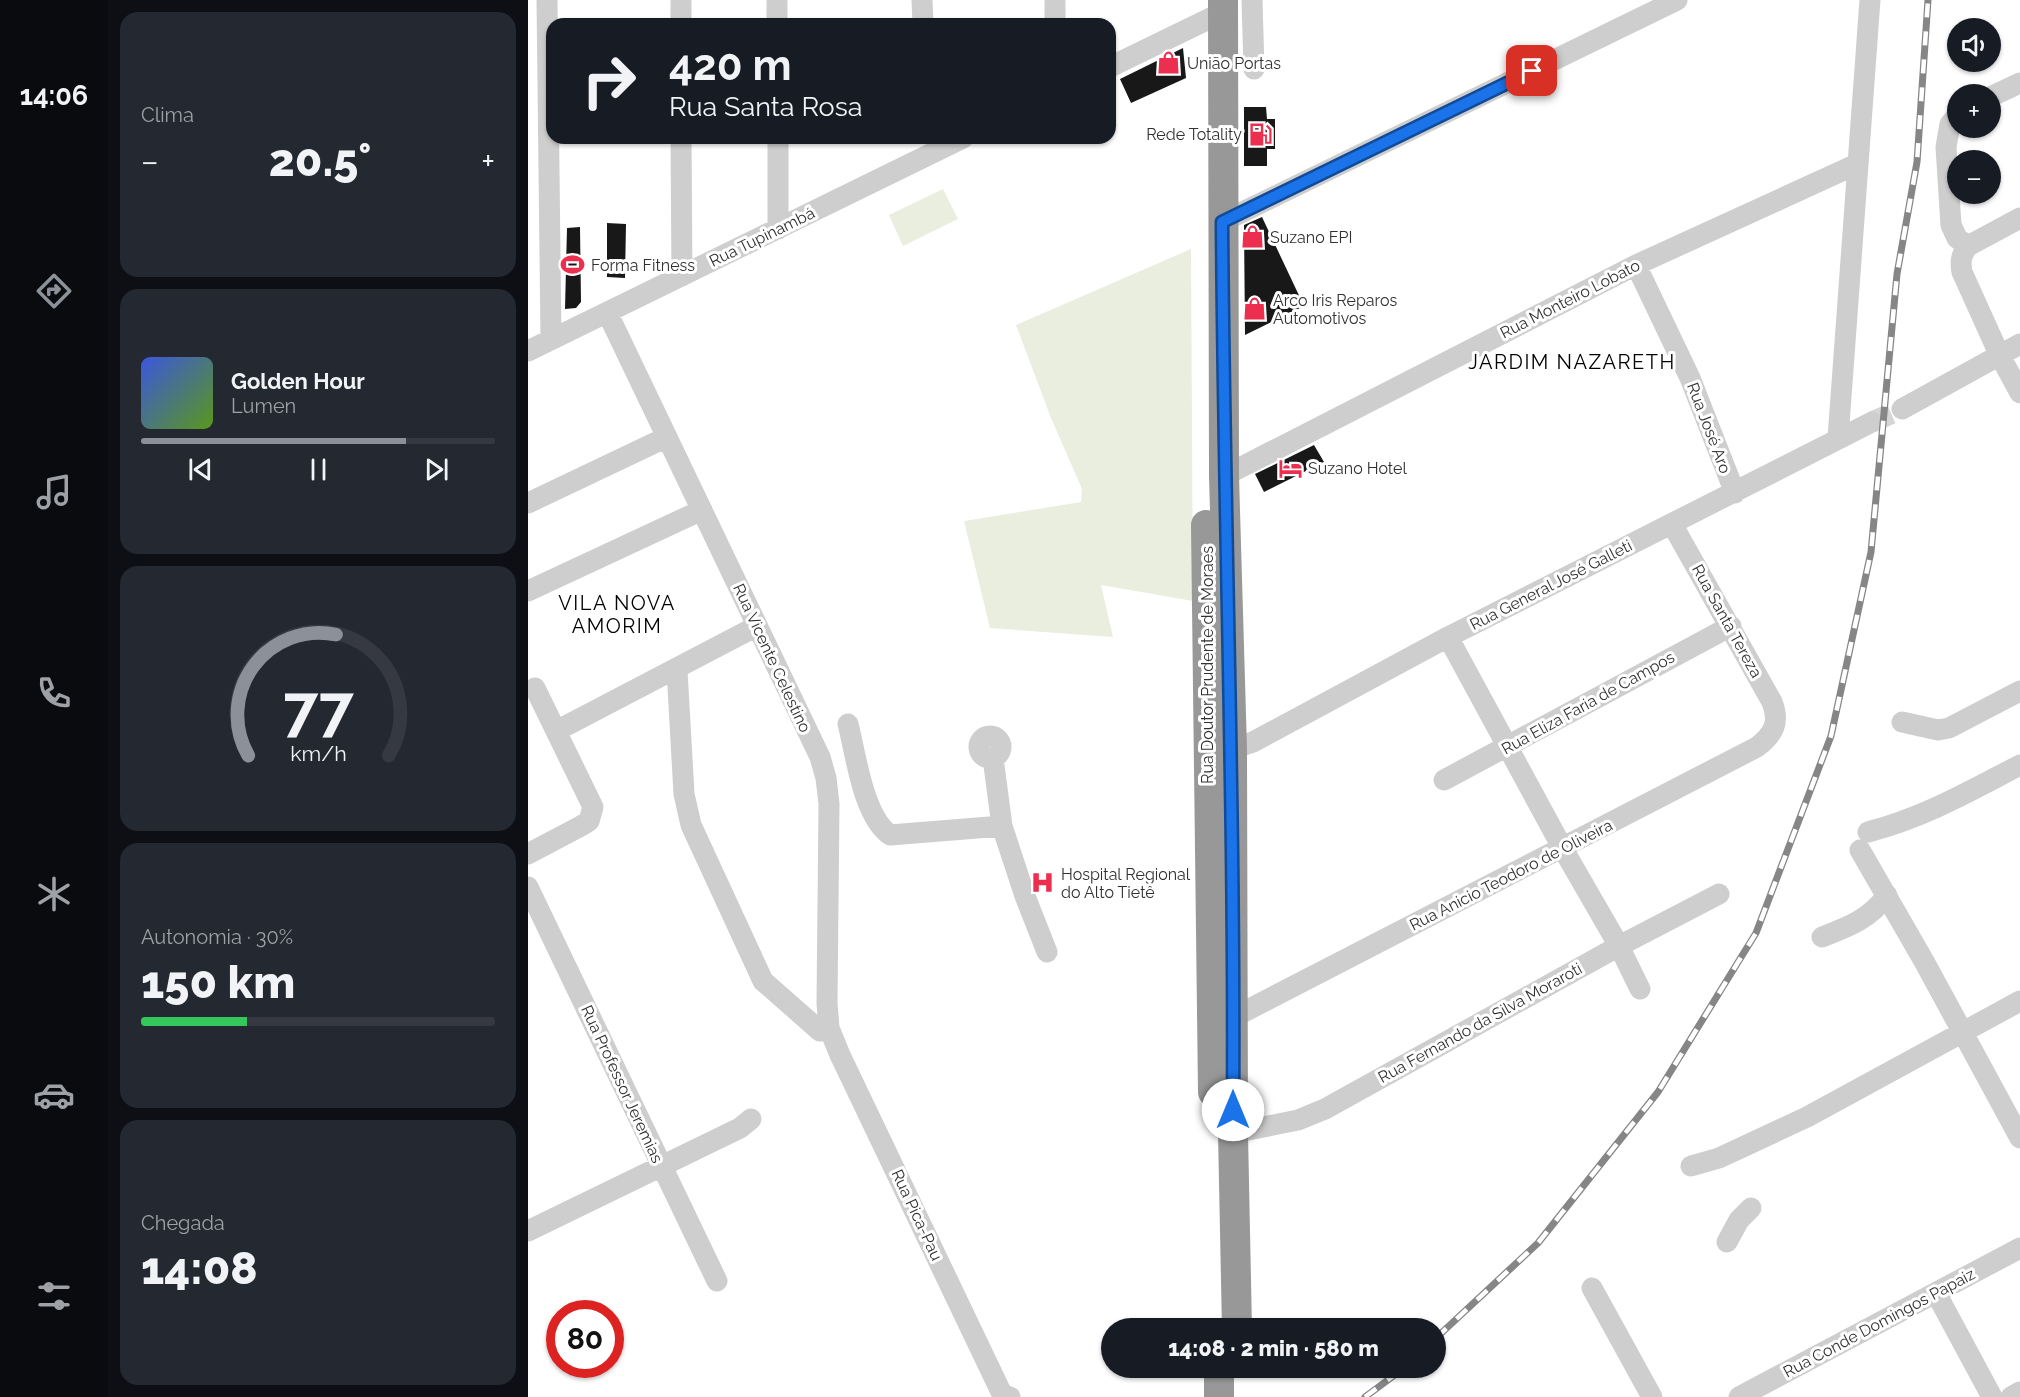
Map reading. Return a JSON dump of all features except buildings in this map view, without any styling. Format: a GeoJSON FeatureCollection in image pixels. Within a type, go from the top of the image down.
{"type":"FeatureCollection","features":[{"type":"Feature","properties":{"kind":"highway","name":"Rua Doutor Prudente de Moraes"},"geometry":{"type":"LineString","coordinates":[[1215,8],[1222,222],[1224,476],[1220,747],[1218,1318]]}},
{"type":"Feature","properties":{"kind":"highway","name":"Rua Doutor Prudente de Moraes"},"geometry":{"type":"LineString","coordinates":[[1215,8],[1206,573],[1220,747],[1234,1017],[1233,1133],[1237,1318]]}},
{"type":"Feature","properties":{"kind":"highway"},"geometry":{"type":"LineString","coordinates":[[1219,1378],[1219,1397]]}},
{"type":"Feature","properties":{"kind":"highway"},"geometry":{"type":"LineString","coordinates":[[1237,1378],[1238,1397]]}},
{"type":"Feature","properties":{"kind":"street"},"geometry":{"type":"LineString","coordinates":[[547,0],[547,18]]}},
{"type":"Feature","properties":{"kind":"street"},"geometry":{"type":"LineString","coordinates":[[681,0],[681,18]]}},
{"type":"Feature","properties":{"kind":"street"},"geometry":{"type":"LineString","coordinates":[[777,0],[777,18]]}},
{"type":"Feature","properties":{"kind":"street"},"geometry":{"type":"LineString","coordinates":[[922,0],[922,18]]}},
{"type":"Feature","properties":{"kind":"street"},"geometry":{"type":"LineString","coordinates":[[1055,0],[1055,18]]}},
{"type":"Feature","properties":{"kind":"street"},"geometry":{"type":"LineString","coordinates":[[1252,0],[1254,69]]}},
{"type":"Feature","properties":{"kind":"street"},"geometry":{"type":"LineString","coordinates":[[1222,222],[1677,0]]}},
{"type":"Feature","properties":{"kind":"street"},"geometry":{"type":"LineString","coordinates":[[1838,438],[1870,0]]}},
{"type":"Feature","properties":{"kind":"street"},"geometry":{"type":"LineString","coordinates":[[1116,65],[1215,8]]}},
{"type":"Feature","properties":{"kind":"street"},"geometry":{"type":"LineString","coordinates":[[2001,92],[2020,83]]}},
{"type":"Feature","properties":{"kind":"street"},"geometry":{"type":"LineString","coordinates":[[1948,138],[1946,147],[1951,225],[1958,238],[1968,246]]}},
{"type":"Feature","properties":{"kind":"street"},"geometry":{"type":"LineString","coordinates":[[549,144],[551,340]]}},
{"type":"Feature","properties":{"kind":"street"},"geometry":{"type":"LineString","coordinates":[[681,144],[682,276]]}},
{"type":"Feature","properties":{"kind":"street"},"geometry":{"type":"LineString","coordinates":[[778,144],[778,229]]}},
{"type":"Feature","properties":{"kind":"street","name":"Rua Tupinambá"},"geometry":{"type":"LineString","coordinates":[[528,351],[608,314],[778,229],[923,148],[939,144]]}},
{"type":"Feature","properties":{"kind":"street","name":"Rua Monteiro Lobato"},"geometry":{"type":"LineString","coordinates":[[1224,476],[1636,265],[1857,164]]}},
{"type":"Feature","properties":{"kind":"street"},"geometry":{"type":"LineString","coordinates":[[2020,218],[1968,246],[1960,262],[1962,272],[1999,354],[2020,393]]}},
{"type":"Feature","properties":{"kind":"street","name":"Rua José Aro"},"geometry":{"type":"LineString","coordinates":[[1636,265],[1690,378],[1735,493]]}},
{"type":"Feature","properties":{"kind":"street","name":"Rua Vicente Celestino"},"geometry":{"type":"LineString","coordinates":[[608,314],[820,757],[826,778],[829,804],[827,1003],[830,1028]]}},
{"type":"Feature","properties":{"kind":"street"},"geometry":{"type":"LineString","coordinates":[[1902,409],[2020,344]]}},
{"type":"Feature","properties":{"kind":"street","name":"Rua General José Galleti"},"geometry":{"type":"LineString","coordinates":[[1220,747],[1252,742],[1448,637],[1872,422]]}},
{"type":"Feature","properties":{"kind":"street"},"geometry":{"type":"LineString","coordinates":[[528,503],[667,438]]}},
{"type":"Feature","properties":{"kind":"street"},"geometry":{"type":"LineString","coordinates":[[529,589],[702,510]]}},
{"type":"Feature","properties":{"kind":"street","name":"Rua Santa Tereza"},"geometry":{"type":"LineString","coordinates":[[1672,524],[1772,702],[1777,721]]}},
{"type":"Feature","properties":{"kind":"street"},"geometry":{"type":"LineString","coordinates":[[558,730],[677,670],[757,626]]}},
{"type":"Feature","properties":{"kind":"street","name":"Rua Eliza Faria de Campos"},"geometry":{"type":"LineString","coordinates":[[1444,780],[1731,626]]}},
{"type":"Feature","properties":{"kind":"street"},"geometry":{"type":"LineString","coordinates":[[1448,637],[1563,849],[1619,946],[1640,989]]}},
{"type":"Feature","properties":{"kind":"street"},"geometry":{"type":"LineString","coordinates":[[677,670],[684,794],[691,825],[701,850],[763,981],[819,1031],[830,1028]]}},
{"type":"Feature","properties":{"kind":"street"},"geometry":{"type":"LineString","coordinates":[[528,854],[589,820],[594,807],[558,730],[535,688]]}},
{"type":"Feature","properties":{"kind":"street"},"geometry":{"type":"LineString","coordinates":[[1902,722],[1938,730],[1949,728],[2020,691]]}},
{"type":"Feature","properties":{"kind":"street","name":"Rua Anicio Teodoro de Oliveira"},"geometry":{"type":"LineString","coordinates":[[1234,1017],[1757,747],[1768,739],[1777,721]]}},
{"type":"Feature","properties":{"kind":"street"},"geometry":{"type":"LineString","coordinates":[[848,724],[869,804],[879,826],[890,836],[1002,826]]}},
{"type":"Feature","properties":{"kind":"street"},"geometry":{"type":"LineString","coordinates":[[993,758],[1002,826],[1025,896],[1047,952]]}},
{"type":"Feature","properties":{"kind":"street"},"geometry":{"type":"LineString","coordinates":[[2020,765],[1927,813],[1864,841],[1887,895],[2020,1138]]}},
{"type":"Feature","properties":{"kind":"street","name":"Rua Professor Jeremias"},"geometry":{"type":"LineString","coordinates":[[528,887],[717,1281]]}},
{"type":"Feature","properties":{"kind":"street","name":"Rua Fernando da Silva Moraroti"},"geometry":{"type":"LineString","coordinates":[[1233,1133],[1298,1120],[1325,1109],[1619,946],[1719,894]]}},
{"type":"Feature","properties":{"kind":"street"},"geometry":{"type":"LineString","coordinates":[[1822,937],[1864,919],[1876,910],[1887,895]]}},
{"type":"Feature","properties":{"kind":"street"},"geometry":{"type":"LineString","coordinates":[[1691,1166],[1719,1158],[1807,1117],[2020,1001]]}},
{"type":"Feature","properties":{"kind":"street","name":"Rua Pica-Pau"},"geometry":{"type":"LineString","coordinates":[[830,1028],[845,1066],[1003,1396]]}},
{"type":"Feature","properties":{"kind":"street"},"geometry":{"type":"LineString","coordinates":[[528,1231],[740,1128],[751,1119]]}},
{"type":"Feature","properties":{"kind":"street"},"geometry":{"type":"LineString","coordinates":[[1727,1242],[1738,1220],[1751,1208]]}},
{"type":"Feature","properties":{"kind":"street","name":"Rua Conde Domingos Papaiz"},"geometry":{"type":"LineString","coordinates":[[1739,1397],[2020,1248]]}},
{"type":"Feature","properties":{"kind":"street"},"geometry":{"type":"LineString","coordinates":[[1592,1288],[1652,1397]]}},
{"type":"Feature","properties":{"kind":"street"},"geometry":{"type":"LineString","coordinates":[[1936,1293],[1992,1397]]}},
{"type":"Feature","properties":{"kind":"street"},"geometry":{"type":"LineString","coordinates":[[2011,1397],[2020,1392]]}},
{"type":"Feature","properties":{"kind":"shaded area"},"geometry":{"type":"Polygon","coordinates":[[[943,189],[958,219],[903,246],[889,215],[943,189]]]}},
{"type":"Feature","properties":{"kind":"shaded area"},"geometry":{"type":"Polygon","coordinates":[[[1191,249],[1193,601],[1101,585],[1113,637],[990,628],[964,521],[1081,502],[1082,489],[1051,418],[1016,325],[1191,249]]]}},
{"type":"Feature","properties":{"kind":"tunnel"},"geometry":{"type":"LineString","coordinates":[[1872,422],[1902,409]]}},
{"type":"Feature","properties":{"kind":"railway"},"geometry":{"type":"LineString","coordinates":[[1446,1329],[1538,1243],[1658,1092],[1756,933],[1831,736],[1871,552],[1897,274],[1917,162],[1928,0]]}},
{"type":"Feature","properties":{"kind":"railway"},"geometry":{"type":"LineString","coordinates":[[1365,1397],[1391,1378]]}},
{"type":"Feature","properties":{"kind":"place","name":"União Portas"},"geometry":{"type":"Point","coordinates":[1169,63]}},
{"type":"Feature","properties":{"kind":"place","name":"Rede Totality"},"geometry":{"type":"Point","coordinates":[1260,134]}},
{"type":"Feature","properties":{"kind":"place","name":"Suzano EPI"},"geometry":{"type":"Point","coordinates":[1252,237]}},
{"type":"Feature","properties":{"kind":"place","name":"Forma Fitness"},"geometry":{"type":"Point","coordinates":[573,265]}},
{"type":"Feature","properties":{"kind":"place","name":"Arco Iris Reparos Automotivos"},"geometry":{"type":"Point","coordinates":[1255,309]}},
{"type":"Feature","properties":{"kind":"place","name":"Suzano Hotel"},"geometry":{"type":"Point","coordinates":[1290,468]}},
{"type":"Feature","properties":{"kind":"place","name":"Hospital Regional do Alto Tietê"},"geometry":{"type":"Point","coordinates":[1043,883]}},
{"type":"Feature","properties":{"kind":"district","name":"JARDIM NAZARETH"},"geometry":{"type":"Point","coordinates":[1572,362]}},
{"type":"Feature","properties":{"kind":"district","name":"VILA NOVA AMORIM"},"geometry":{"type":"Point","coordinates":[617,614]}},
{"type":"Feature","properties":{"kind":"route"},"geometry":{"type":"LineString","coordinates":[[1233,1110],[1232,749],[1224,476],[1222,222],[1532,71]]}}]}
